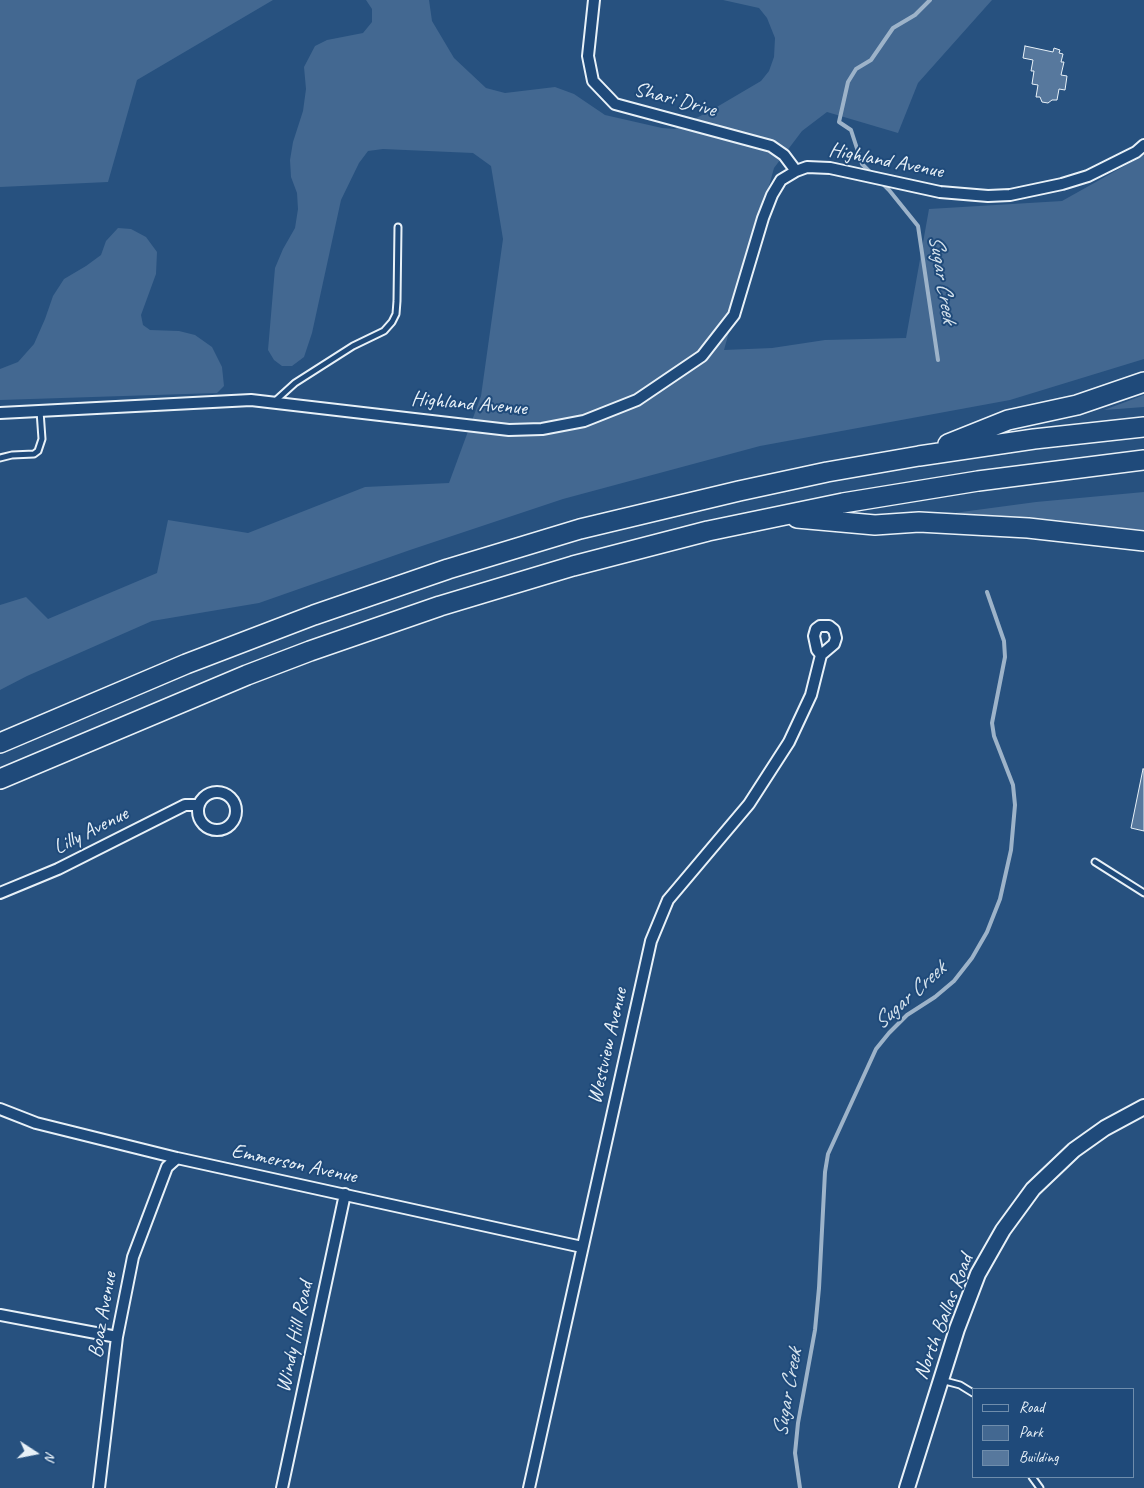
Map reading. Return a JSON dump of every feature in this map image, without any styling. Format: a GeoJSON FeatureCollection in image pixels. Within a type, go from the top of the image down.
{"type":"FeatureCollection","features":[{"type":"Feature","properties":{"kind":"highway"},"geometry":{"type":"LineString","coordinates":[[920,456],[1008,420],[1077,405],[1144,382]]}},
{"type":"Feature","properties":{"kind":"highway"},"geometry":{"type":"LineString","coordinates":[[0,743],[252,638],[458,566],[580,530],[657,510],[828,472],[1034,439],[1144,427]]}},
{"type":"Feature","properties":{"kind":"highway"},"geometry":{"type":"LineString","coordinates":[[0,779],[246,675],[403,618],[573,566],[689,536],[843,503],[978,480],[1144,460]]}},
{"type":"Feature","properties":{"kind":"highway"},"geometry":{"type":"LineString","coordinates":[[776,517],[875,525],[919,522],[1028,528],[1144,540]]}},
{"type":"Feature","properties":{"kind":"main road","name":"North Ballas Road"},"geometry":{"type":"LineString","coordinates":[[907,1488],[957,1329],[978,1274],[1003,1230],[1033,1189],[1074,1150],[1106,1128],[1144,1106]]}},
{"type":"Feature","properties":{"kind":"street","name":"Shari Drive"},"geometry":{"type":"LineString","coordinates":[[594,0],[588,56],[593,81],[616,104],[771,146],[784,155],[796,171]]}},
{"type":"Feature","properties":{"kind":"street","name":"Highland Avenue"},"geometry":{"type":"LineString","coordinates":[[0,413],[251,400],[509,430],[542,429],[584,421],[638,400],[702,356],[734,315],[763,218],[772,195],[781,180],[796,171],[807,167],[818,167],[846,171],[940,192],[988,196],[1010,195],[1062,184],[1088,176],[1136,152],[1144,145]]}},
{"type":"Feature","properties":{"kind":"street","name":"Westview Avenue"},"geometry":{"type":"LineString","coordinates":[[529,1488],[651,941],[668,900],[749,804],[789,742],[811,695],[821,655]]}},
{"type":"Feature","properties":{"kind":"street","name":"Lilly Avenue"},"geometry":{"type":"LineString","coordinates":[[0,893],[58,869],[185,805],[199,805]]}},
{"type":"Feature","properties":{"kind":"street","name":"Emmerson Avenue"},"geometry":{"type":"LineString","coordinates":[[0,1109],[36,1123],[177,1158],[582,1247]]}},
{"type":"Feature","properties":{"kind":"street","name":"Boaz Avenue"},"geometry":{"type":"LineString","coordinates":[[99,1488],[117,1337],[133,1257],[167,1167],[177,1158]]}},
{"type":"Feature","properties":{"kind":"street","name":"Windy Hill Road"},"geometry":{"type":"LineString","coordinates":[[282,1488],[345,1194]]}},
{"type":"Feature","properties":{"kind":"street"},"geometry":{"type":"LineString","coordinates":[[0,1315],[117,1337]]}},
{"type":"Feature","properties":{"kind":"lane"},"geometry":{"type":"LineString","coordinates":[[273,402],[295,383],[353,346],[384,331],[392,322],[396,314],[397,301],[398,227]]}},
{"type":"Feature","properties":{"kind":"lane"},"geometry":{"type":"LineString","coordinates":[[0,458],[12,455],[34,454],[38,450],[42,439],[40,410]]}},
{"type":"Feature","properties":{"kind":"lane"},"geometry":{"type":"LineString","coordinates":[[1095,862],[1144,893]]}},
{"type":"Feature","properties":{"kind":"lane"},"geometry":{"type":"LineString","coordinates":[[941,1380],[960,1385],[972,1392]]}},
{"type":"Feature","properties":{"kind":"green space"},"geometry":{"type":"Polygon","coordinates":[[[0,0],[273,0],[137,80],[108,182],[0,187],[0,0]]]}},
{"type":"Feature","properties":{"kind":"green space"},"geometry":{"type":"Polygon","coordinates":[[[366,0],[429,0],[432,21],[454,58],[486,88],[505,93],[555,87],[574,94],[605,115],[662,128],[675,129],[761,81],[769,71],[774,57],[775,38],[767,18],[759,8],[723,0],[992,0],[918,83],[898,133],[827,112],[802,131],[774,168],[724,350],[772,348],[825,340],[906,338],[929,209],[1062,201],[1144,155],[1144,359],[1010,400],[760,446],[563,499],[259,603],[152,621],[27,676],[0,690],[0,605],[26,597],[48,619],[157,573],[168,520],[248,533],[365,487],[449,483],[481,396],[503,239],[491,166],[473,153],[383,149],[368,151],[359,163],[341,200],[312,333],[304,357],[292,366],[282,366],[274,360],[268,350],[275,268],[295,228],[298,209],[297,193],[291,177],[290,160],[293,142],[303,111],[306,89],[304,67],[315,46],[327,40],[363,33],[372,22],[372,9],[366,0]]]}},
{"type":"Feature","properties":{"kind":"green space"},"geometry":{"type":"Polygon","coordinates":[[[118,228],[131,229],[146,237],[157,252],[156,274],[141,315],[143,325],[150,330],[179,331],[195,335],[212,347],[222,367],[224,386],[217,393],[0,400],[0,369],[18,362],[34,344],[53,296],[64,279],[101,255],[106,241],[118,228]]]}},
{"type":"Feature","properties":{"kind":"green space"},"geometry":{"type":"Polygon","coordinates":[[[1144,395],[1144,407],[1104,410],[1144,395]]]}},
{"type":"Feature","properties":{"kind":"green space"},"geometry":{"type":"Polygon","coordinates":[[[1144,492],[1144,530],[954,513],[1036,502],[1144,492]]]}},
{"type":"Feature","properties":{"kind":"building"},"geometry":{"type":"Polygon","coordinates":[[[1025,46],[1053,52],[1054,48],[1060,50],[1059,53],[1063,54],[1061,62],[1064,62],[1061,75],[1067,76],[1065,90],[1059,89],[1057,100],[1052,100],[1048,103],[1042,102],[1040,97],[1036,97],[1038,85],[1032,84],[1034,71],[1031,71],[1033,60],[1023,58],[1025,46]]]}},
{"type":"Feature","properties":{"kind":"building"},"geometry":{"type":"Polygon","coordinates":[[[1144,769],[1144,831],[1131,828],[1144,769]]]}},
{"type":"Feature","properties":{"kind":"waterway","name":"Sugar Creek"},"geometry":{"type":"LineString","coordinates":[[872,174],[862,164],[851,130],[839,122],[848,82],[856,69],[871,60],[893,28],[915,15],[930,0]]}},
{"type":"Feature","properties":{"kind":"waterway","name":"Sugar Creek"},"geometry":{"type":"LineString","coordinates":[[881,182],[918,226],[938,360]]}},
{"type":"Feature","properties":{"kind":"waterway","name":"Sugar Creek"},"geometry":{"type":"LineString","coordinates":[[800,1488],[795,1453],[798,1423],[815,1330],[825,1172],[828,1154],[876,1049],[907,1015],[935,997],[954,981],[972,958],[987,932],[1000,899],[1011,850],[1015,805],[1013,785],[994,736],[992,723],[1005,657],[1004,641],[987,592]]}}]}
